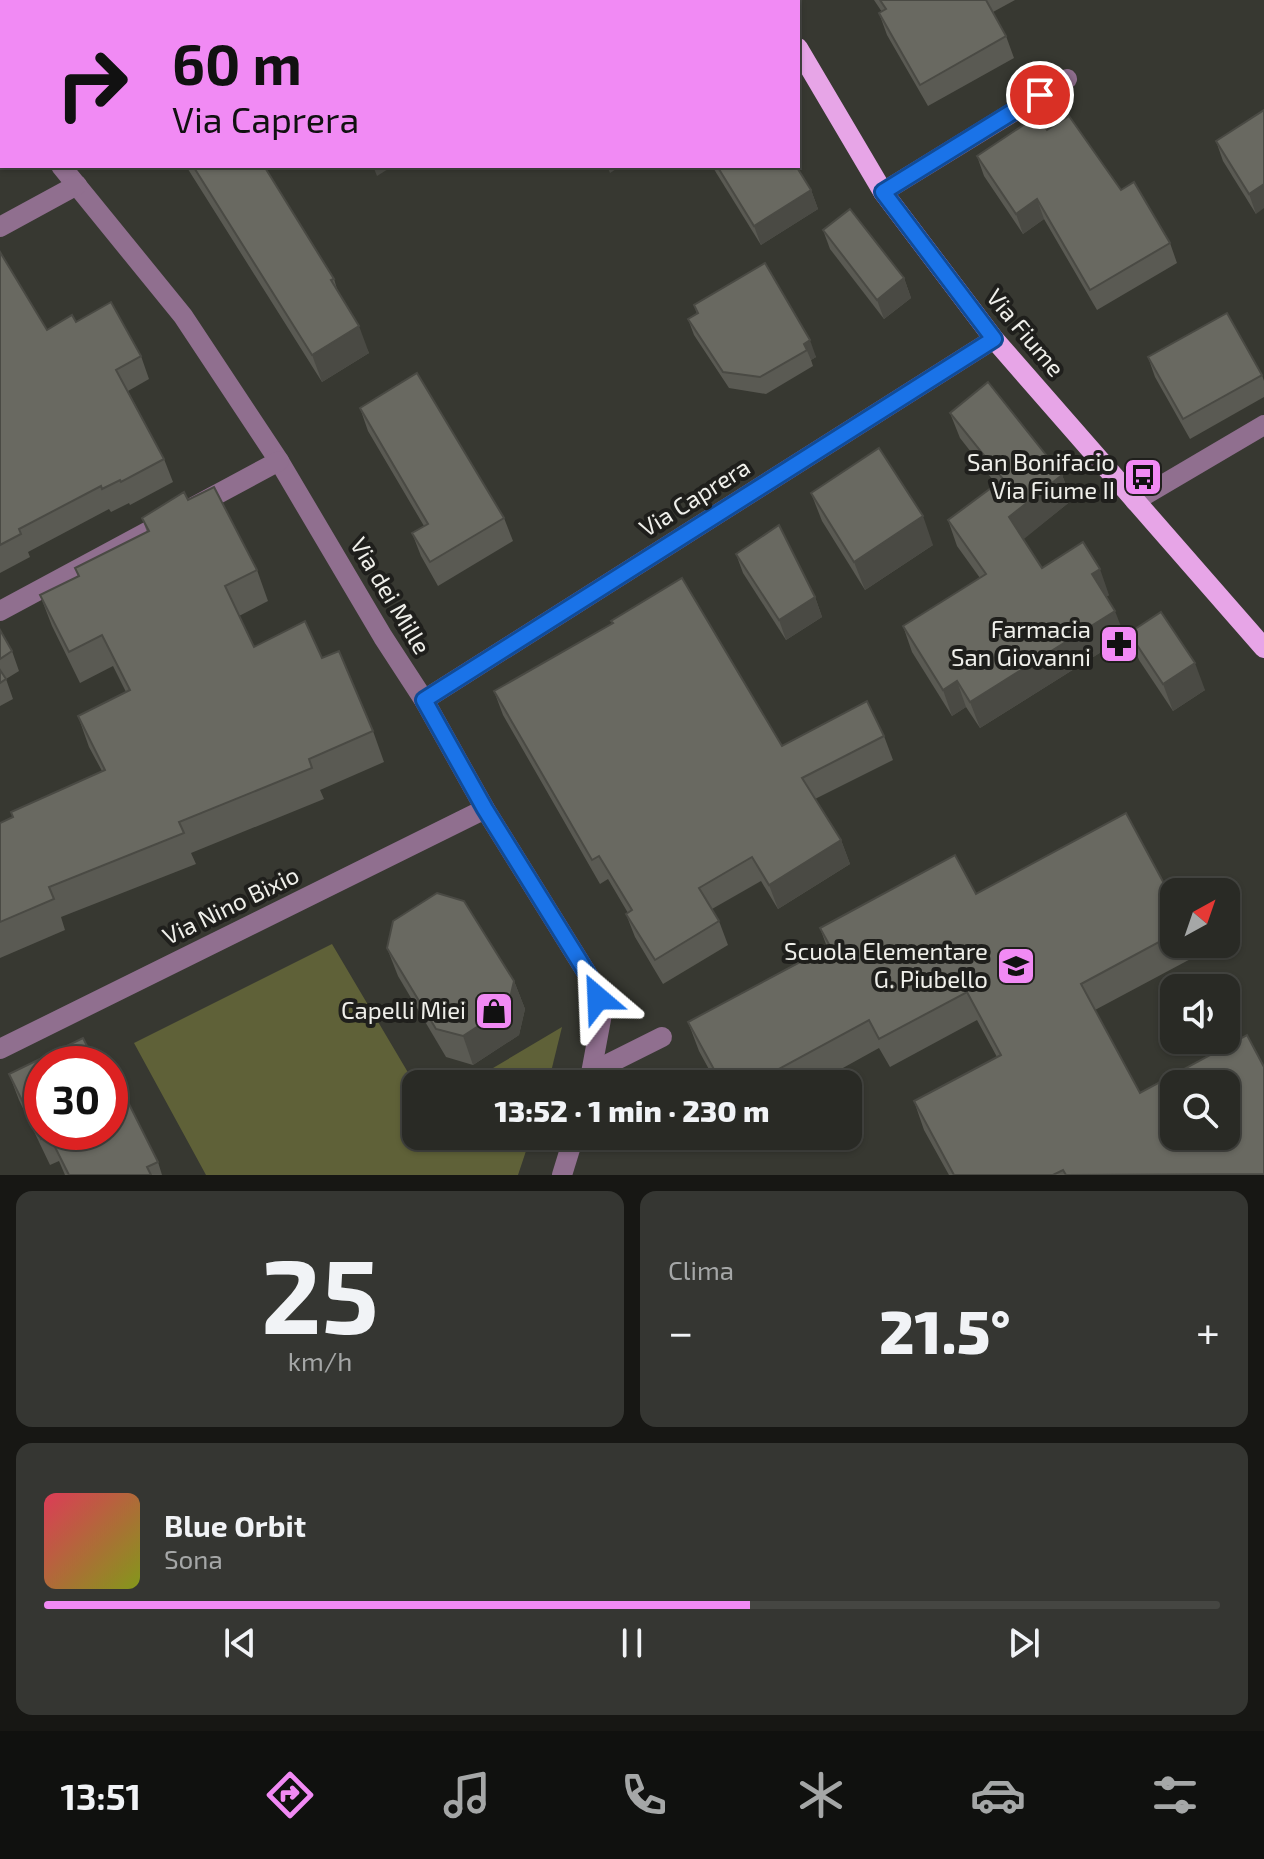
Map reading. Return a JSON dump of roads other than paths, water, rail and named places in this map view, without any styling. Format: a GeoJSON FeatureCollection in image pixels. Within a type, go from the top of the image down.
{"type":"FeatureCollection","features":[{"type":"Feature","properties":{"kind":"main road","name":"Via Fiume"},"geometry":{"type":"LineString","coordinates":[[800,51],[883,192],[994,339],[1264,648]]}},
{"type":"Feature","properties":{"kind":"street"},"geometry":{"type":"LineString","coordinates":[[883,192],[1067,79]]}},
{"type":"Feature","properties":{"kind":"street","name":"Via dei Mille"},"geometry":{"type":"LineString","coordinates":[[63,168],[183,316],[279,461],[424,700],[485,809],[593,983],[602,1014],[592,1070]]}},
{"type":"Feature","properties":{"kind":"street"},"geometry":{"type":"LineString","coordinates":[[0,227],[77,185]]}},
{"type":"Feature","properties":{"kind":"street","name":"Via Caprera"},"geometry":{"type":"LineString","coordinates":[[424,700],[994,339]]}},
{"type":"Feature","properties":{"kind":"street"},"geometry":{"type":"LineString","coordinates":[[1135,501],[1264,425]]}},
{"type":"Feature","properties":{"kind":"street"},"geometry":{"type":"LineString","coordinates":[[0,611],[279,461]]}},
{"type":"Feature","properties":{"kind":"street","name":"Via Nino Bixio"},"geometry":{"type":"LineString","coordinates":[[0,1049],[485,809]]}},
{"type":"Feature","properties":{"kind":"street"},"geometry":{"type":"LineString","coordinates":[[605,1070],[662,1037]]}},
{"type":"Feature","properties":{"kind":"street"},"geometry":{"type":"LineString","coordinates":[[562,1175],[570,1150]]}},
{"type":"Feature","properties":{"kind":"place","name":"San Bonifacio Via Fiume II"},"geometry":{"type":"Point","coordinates":[1143,477]}},
{"type":"Feature","properties":{"kind":"place","name":"Farmacia San Giovanni"},"geometry":{"type":"Point","coordinates":[1119,644]}},
{"type":"Feature","properties":{"kind":"place","name":"Scuola Elementare G. Piubello"},"geometry":{"type":"Point","coordinates":[1016,966]}},
{"type":"Feature","properties":{"kind":"place","name":"Capelli Miei"},"geometry":{"type":"Point","coordinates":[494,1011]}}]}
